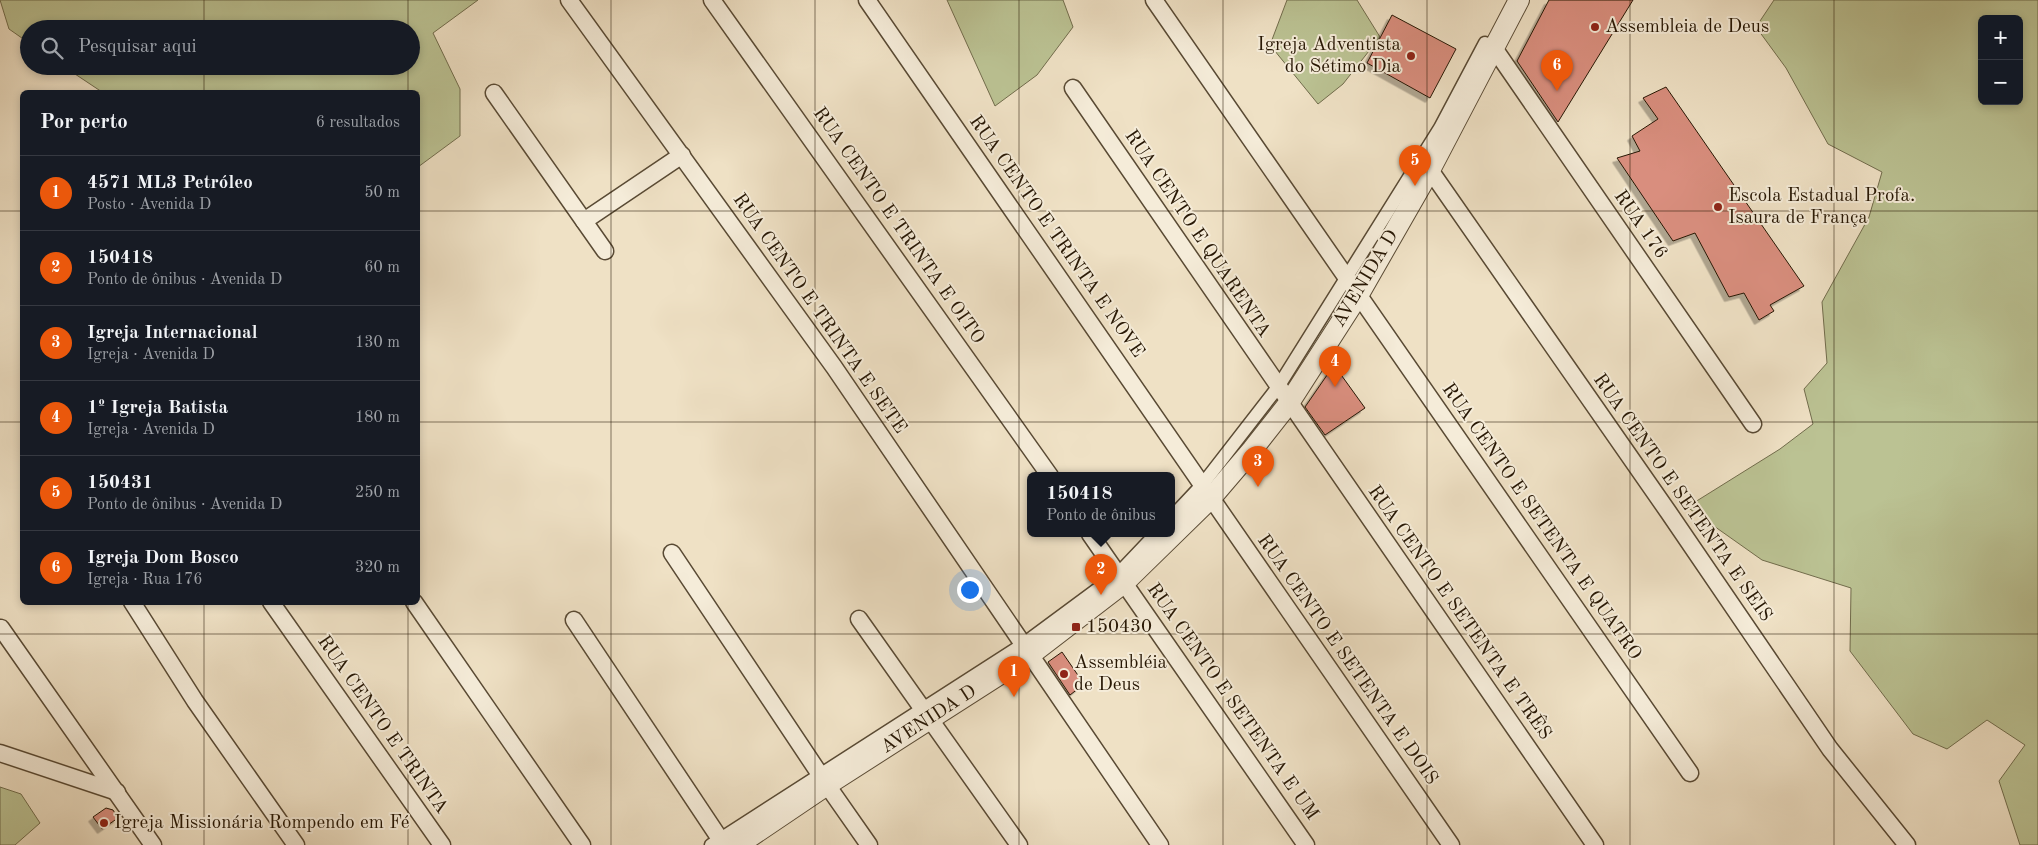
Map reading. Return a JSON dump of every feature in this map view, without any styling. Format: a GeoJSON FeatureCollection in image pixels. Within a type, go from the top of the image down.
{"type":"FeatureCollection","features":[{"type":"Feature","properties":{"kind":"street","name":"RUA CENTO E TRINTA E SETE"},"geometry":{"type":"LineString","coordinates":[[569,0],[834,367],[1160,845]]}},
{"type":"Feature","properties":{"kind":"street","name":"RUA CENTO E TRINTA E OITO"},"geometry":{"type":"LineString","coordinates":[[712,0],[1047,472]]}},
{"type":"Feature","properties":{"kind":"street","name":"RUA CENTO E TRINTA E NOVE"},"geometry":{"type":"LineString","coordinates":[[867,0],[1206,491]]}},
{"type":"Feature","properties":{"kind":"street","name":"RUA CENTO E SETENTA E QUATRO"},"geometry":{"type":"LineString","coordinates":[[1154,0],[1690,773]]}},
{"type":"Feature","properties":{"kind":"street","name":"AVENIDA D"},"geometry":{"type":"LineString","coordinates":[[1353,286],[1440,128],[1519,0]]}},
{"type":"Feature","properties":{"kind":"street","name":"AVENIDA D"},"geometry":{"type":"LineString","coordinates":[[1175,523],[1206,491],[1252,450],[1284,395],[1353,286],[1430,170],[1490,45]]}},
{"type":"Feature","properties":{"kind":"street","name":"RUA 176"},"geometry":{"type":"LineString","coordinates":[[1490,45],[1753,424]]}},
{"type":"Feature","properties":{"kind":"street","name":"RUA CENTO E QUARENTA"},"geometry":{"type":"LineString","coordinates":[[1073,88],[1284,395]]}},
{"type":"Feature","properties":{"kind":"street"},"geometry":{"type":"LineString","coordinates":[[494,93],[605,251]]}},
{"type":"Feature","properties":{"kind":"street"},"geometry":{"type":"LineString","coordinates":[[584,221],[682,154]]}},
{"type":"Feature","properties":{"kind":"street","name":"RUA CENTO E SETENTA E SEIS"},"geometry":{"type":"LineString","coordinates":[[1430,170],[1669,512],[1830,749],[1907,845]]}},
{"type":"Feature","properties":{"kind":"street","name":"RUA CENTO E SETENTA E TRÊS"},"geometry":{"type":"LineString","coordinates":[[1284,395],[1596,845]]}},
{"type":"Feature","properties":{"kind":"street","name":"AVENIDA D"},"geometry":{"type":"LineString","coordinates":[[1175,515],[1206,491]]}},
{"type":"Feature","properties":{"kind":"street","name":"RUA CENTO E SETENTA E DOIS"},"geometry":{"type":"LineString","coordinates":[[1206,491],[1451,845]]}},
{"type":"Feature","properties":{"kind":"street"},"geometry":{"type":"LineString","coordinates":[[1092,537],[1121,578]]}},
{"type":"Feature","properties":{"kind":"street","name":"AVENIDA D"},"geometry":{"type":"LineString","coordinates":[[1121,578],[1154,537]]}},
{"type":"Feature","properties":{"kind":"street","name":"AVENIDA D"},"geometry":{"type":"LineString","coordinates":[[723,843],[1026,650],[1121,578],[1161,537]]}},
{"type":"Feature","properties":{"kind":"street"},"geometry":{"type":"LineString","coordinates":[[672,553],[823,780],[869,845]]}},
{"type":"Feature","properties":{"kind":"street","name":"RUA CENTO E SETENTA E UM"},"geometry":{"type":"LineString","coordinates":[[1121,578],[1306,845]]}},
{"type":"Feature","properties":{"kind":"street"},"geometry":{"type":"LineString","coordinates":[[134,605],[195,701],[296,845]]}},
{"type":"Feature","properties":{"kind":"street","name":"RUA CENTO E TRINTA"},"geometry":{"type":"LineString","coordinates":[[273,605],[442,845]]}},
{"type":"Feature","properties":{"kind":"street"},"geometry":{"type":"LineString","coordinates":[[416,605],[582,845]]}},
{"type":"Feature","properties":{"kind":"street"},"geometry":{"type":"LineString","coordinates":[[859,619],[928,714],[1018,845]]}},
{"type":"Feature","properties":{"kind":"street"},"geometry":{"type":"LineString","coordinates":[[574,620],[723,843]]}},
{"type":"Feature","properties":{"kind":"street"},"geometry":{"type":"LineString","coordinates":[[1,628],[153,845]]}},
{"type":"Feature","properties":{"kind":"street"},"geometry":{"type":"LineString","coordinates":[[0,753],[117,792]]}},
{"type":"Feature","properties":{"kind":"green space"},"geometry":{"type":"Polygon","coordinates":[[[0,0],[478,0],[433,33],[460,89],[460,136],[420,166],[420,90],[99,90],[76,75],[420,75],[420,20],[20,20],[20,37],[9,29],[0,0]]]}},
{"type":"Feature","properties":{"kind":"green space"},"geometry":{"type":"Polygon","coordinates":[[[947,0],[1063,0],[1073,27],[1037,75],[995,106],[947,0]]]}},
{"type":"Feature","properties":{"kind":"green space"},"geometry":{"type":"Polygon","coordinates":[[[1287,0],[1357,0],[1380,37],[1343,84],[1318,104],[1270,45],[1287,0]]]}},
{"type":"Feature","properties":{"kind":"green space"},"geometry":{"type":"Polygon","coordinates":[[[1774,0],[2038,0],[2038,845],[2020,845],[1999,781],[2025,745],[1987,720],[1947,749],[1913,734],[1850,651],[1851,588],[1762,560],[1687,507],[1780,449],[1813,424],[1804,389],[1827,363],[1822,302],[1869,217],[1882,172],[1828,144],[1786,68],[1756,27],[1774,0]]]}},
{"type":"Feature","properties":{"kind":"green space"},"geometry":{"type":"Polygon","coordinates":[[[0,787],[21,794],[40,823],[15,845],[0,845],[0,787]]]}},
{"type":"Feature","properties":{"kind":"building"},"geometry":{"type":"Polygon","coordinates":[[[1549,0],[1633,0],[1558,122],[1517,61],[1549,0]]]}},
{"type":"Feature","properties":{"kind":"building","name":"Igreja Adventista do Sétimo Dia"},"geometry":{"type":"Polygon","coordinates":[[[1392,15],[1456,49],[1430,98],[1367,63],[1392,15]]]}},
{"type":"Feature","properties":{"kind":"building"},"geometry":{"type":"Polygon","coordinates":[[[1666,87],[1804,286],[1770,305],[1774,311],[1759,320],[1744,293],[1729,297],[1695,233],[1673,241],[1617,158],[1640,151],[1632,136],[1658,119],[1643,98],[1666,87]]]}},
{"type":"Feature","properties":{"kind":"building"},"geometry":{"type":"Polygon","coordinates":[[[1334,365],[1365,408],[1325,435],[1305,407],[1334,365]]]}},
{"type":"Feature","properties":{"kind":"building","name":"Assembléia de Deus"},"geometry":{"type":"Polygon","coordinates":[[[1062,652],[1084,684],[1070,695],[1048,662],[1062,652]]]}},
{"type":"Feature","properties":{"kind":"building","name":"Igreja Missionária Rompendo em Fé"},"geometry":{"type":"Polygon","coordinates":[[[106,808],[113,810],[118,818],[102,829],[93,817],[106,808]]]}},
{"type":"Feature","properties":{"kind":"place","name":"Assembleia de Deus"},"geometry":{"type":"Point","coordinates":[1595,27]}},
{"type":"Feature","properties":{"kind":"place","name":"Igreja Adventista do Sétimo Dia"},"geometry":{"type":"Point","coordinates":[1411,56]}},
{"type":"Feature","properties":{"kind":"place","name":"Igreja Dom Bosco"},"geometry":{"type":"Point","coordinates":[1557,91]}},
{"type":"Feature","properties":{"kind":"place","name":"150431"},"geometry":{"type":"Point","coordinates":[1415,186]}},
{"type":"Feature","properties":{"kind":"place","name":"Escola Estadual Profa. Isaura de França"},"geometry":{"type":"Point","coordinates":[1718,207]}},
{"type":"Feature","properties":{"kind":"place","name":"1º Igreja Batista"},"geometry":{"type":"Point","coordinates":[1335,387]}},
{"type":"Feature","properties":{"kind":"place","name":"Igreja Internacional"},"geometry":{"type":"Point","coordinates":[1258,487]}},
{"type":"Feature","properties":{"kind":"place","name":"150418"},"geometry":{"type":"Point","coordinates":[1101,595]}},
{"type":"Feature","properties":{"kind":"place","name":"150430"},"geometry":{"type":"Point","coordinates":[1076,627]}},
{"type":"Feature","properties":{"kind":"place","name":"Assembléia de Deus"},"geometry":{"type":"Point","coordinates":[1064,674]}},
{"type":"Feature","properties":{"kind":"place","name":"4571 ML3 Petróleo"},"geometry":{"type":"Point","coordinates":[1014,697]}},
{"type":"Feature","properties":{"kind":"place","name":"Igreja Missionária Rompendo em Fé"},"geometry":{"type":"Point","coordinates":[104,823]}}]}
